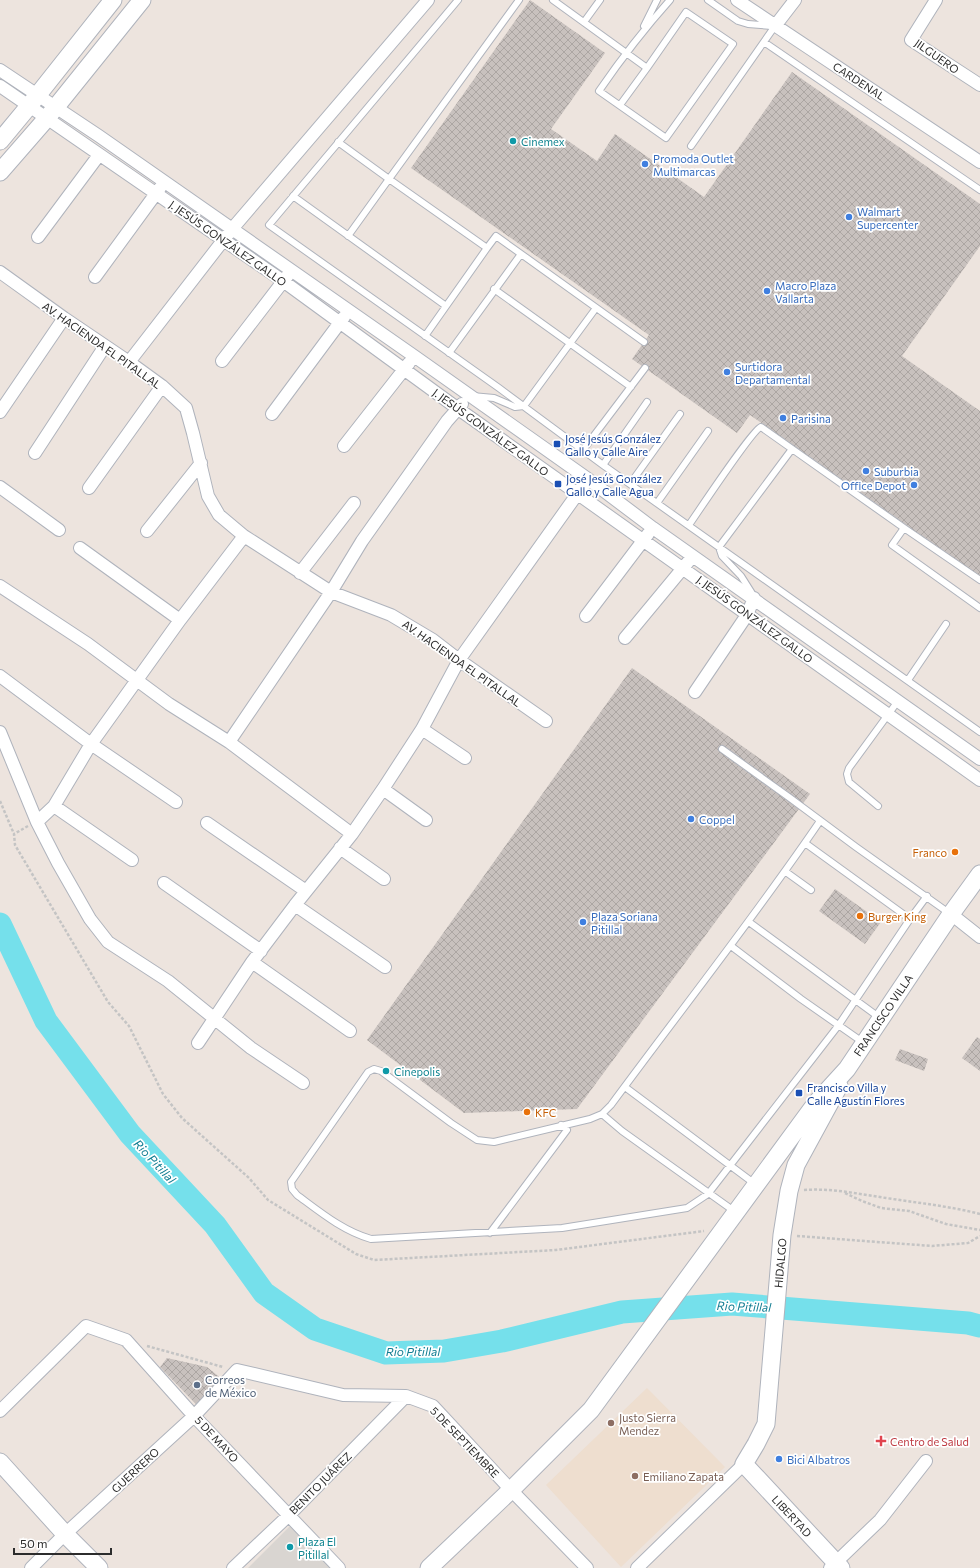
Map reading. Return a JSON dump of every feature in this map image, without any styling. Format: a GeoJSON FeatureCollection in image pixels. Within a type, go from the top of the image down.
{"type":"FeatureCollection","features":[{"type":"Feature","properties":{"kind":"street"},"geometry":{"type":"LineString","coordinates":[[0,141],[113,0]]}},
{"type":"Feature","properties":{"kind":"street"},"geometry":{"type":"LineString","coordinates":[[0,172],[51,113],[142,0]]}},
{"type":"Feature","properties":{"kind":"street"},"geometry":{"type":"LineString","coordinates":[[129,362],[232,229],[428,0]]}},
{"type":"Feature","properties":{"kind":"street","name":"CARDENAL"},"geometry":{"type":"LineString","coordinates":[[736,0],[980,162]]}},
{"type":"Feature","properties":{"kind":"street"},"geometry":{"type":"LineString","coordinates":[[775,26],[795,0]]}},
{"type":"Feature","properties":{"kind":"street","name":"JILGUERO"},"geometry":{"type":"LineString","coordinates":[[936,0],[911,40],[980,85]]}},
{"type":"Feature","properties":{"kind":"street","name":"J. JESÚS GONZÁLEZ GALLO"},"geometry":{"type":"LineString","coordinates":[[0,70],[33,101]]}},
{"type":"Feature","properties":{"kind":"street","name":"J. JESÚS GONZÁLEZ GALLO"},"geometry":{"type":"LineString","coordinates":[[0,86],[33,101],[164,182],[414,356],[588,479],[653,528],[980,758]]}},
{"type":"Feature","properties":{"kind":"street","name":"J. JESÚS GONZÁLEZ GALLO"},"geometry":{"type":"LineString","coordinates":[[51,113],[99,155],[283,281],[747,615],[980,780]]}},
{"type":"Feature","properties":{"kind":"street"},"geometry":{"type":"LineString","coordinates":[[38,237],[99,155]]}},
{"type":"Feature","properties":{"kind":"street"},"geometry":{"type":"LineString","coordinates":[[95,277],[164,182]]}},
{"type":"Feature","properties":{"kind":"street"},"geometry":{"type":"LineString","coordinates":[[222,361],[291,271]]}},
{"type":"Feature","properties":{"kind":"street","name":"AV. HACIENDA EL PITALLAL"},"geometry":{"type":"LineString","coordinates":[[1,274],[129,362],[162,386],[186,408],[201,463],[208,496],[220,515],[244,536],[331,592],[391,615],[433,640],[546,721]]}},
{"type":"Feature","properties":{"kind":"street"},"geometry":{"type":"LineString","coordinates":[[272,414],[348,310]]}},
{"type":"Feature","properties":{"kind":"street"},"geometry":{"type":"LineString","coordinates":[[0,412],[64,318]]}},
{"type":"Feature","properties":{"kind":"street"},"geometry":{"type":"LineString","coordinates":[[35,453],[105,346]]}},
{"type":"Feature","properties":{"kind":"street"},"geometry":{"type":"LineString","coordinates":[[344,446],[414,356]]}},
{"type":"Feature","properties":{"kind":"street"},"geometry":{"type":"LineString","coordinates":[[89,488],[162,386]]}},
{"type":"Feature","properties":{"kind":"street"},"geometry":{"type":"LineString","coordinates":[[229,742],[331,592],[362,541],[458,408],[470,396]]}},
{"type":"Feature","properties":{"kind":"street"},"geometry":{"type":"LineString","coordinates":[[147,530],[201,463]]}},
{"type":"Feature","properties":{"kind":"street"},"geometry":{"type":"LineString","coordinates":[[198,1042],[252,962],[295,905],[352,834],[422,729],[459,660],[588,479]]}},
{"type":"Feature","properties":{"kind":"street"},"geometry":{"type":"LineString","coordinates":[[0,487],[59,530]]}},
{"type":"Feature","properties":{"kind":"street"},"geometry":{"type":"LineString","coordinates":[[300,573],[354,503]]}},
{"type":"Feature","properties":{"kind":"street"},"geometry":{"type":"LineString","coordinates":[[586,616],[653,528]]}},
{"type":"Feature","properties":{"kind":"street"},"geometry":{"type":"LineString","coordinates":[[37,822],[54,806],[91,744],[136,680],[244,536]]}},
{"type":"Feature","properties":{"kind":"street"},"geometry":{"type":"LineString","coordinates":[[80,548],[180,620]]}},
{"type":"Feature","properties":{"kind":"street"},"geometry":{"type":"LineString","coordinates":[[624,638],[693,555]]}},
{"type":"Feature","properties":{"kind":"street"},"geometry":{"type":"LineString","coordinates":[[0,586],[88,644],[169,704],[229,742],[352,834]]}},
{"type":"Feature","properties":{"kind":"street"},"geometry":{"type":"LineString","coordinates":[[696,692],[747,615],[754,598]]}},
{"type":"Feature","properties":{"kind":"street"},"geometry":{"type":"LineString","coordinates":[[0,676],[91,744],[176,802]]}},
{"type":"Feature","properties":{"kind":"street"},"geometry":{"type":"LineString","coordinates":[[422,729],[465,758]]}},
{"type":"Feature","properties":{"kind":"street"},"geometry":{"type":"LineString","coordinates":[[0,732],[37,822],[58,864],[90,919],[108,942],[168,981],[251,1048],[303,1083]]}},
{"type":"Feature","properties":{"kind":"street"},"geometry":{"type":"LineString","coordinates":[[383,789],[426,820]]}},
{"type":"Feature","properties":{"kind":"street"},"geometry":{"type":"LineString","coordinates":[[54,806],[132,860]]}},
{"type":"Feature","properties":{"kind":"street"},"geometry":{"type":"LineString","coordinates":[[207,823],[306,892]]}},
{"type":"Feature","properties":{"kind":"street"},"geometry":{"type":"LineString","coordinates":[[340,848],[384,879]]}},
{"type":"Feature","properties":{"kind":"street","name":"FRANCISCO VILLA"},"geometry":{"type":"LineString","coordinates":[[756,1184],[816,1103],[847,1069],[951,914],[980,874]]}},
{"type":"Feature","properties":{"kind":"street"},"geometry":{"type":"LineString","coordinates":[[164,883],[261,951]]}},
{"type":"Feature","properties":{"kind":"street"},"geometry":{"type":"LineString","coordinates":[[295,905],[385,967]]}},
{"type":"Feature","properties":{"kind":"street"},"geometry":{"type":"LineString","coordinates":[[951,914],[980,937]]}},
{"type":"Feature","properties":{"kind":"street"},"geometry":{"type":"LineString","coordinates":[[252,962],[350,1031]]}},
{"type":"Feature","properties":{"kind":"street","name":"HIDALGO"},"geometry":{"type":"LineString","coordinates":[[744,1464],[766,1424],[782,1235],[789,1191],[796,1165],[824,1116],[847,1069]]}},
{"type":"Feature","properties":{"kind":"street"},"geometry":{"type":"LineString","coordinates":[[429,1568],[511,1490],[591,1410],[622,1365],[756,1184]]}},
{"type":"Feature","properties":{"kind":"street","name":"5 DE MAYO"},"geometry":{"type":"LineString","coordinates":[[0,1411],[86,1326],[126,1340],[194,1416],[339,1568]]}},
{"type":"Feature","properties":{"kind":"street","name":"5 DE SEPTIEMBRE"},"geometry":{"type":"LineString","coordinates":[[237,1370],[343,1394],[406,1396],[433,1406],[511,1490],[587,1568]]}},
{"type":"Feature","properties":{"kind":"street","name":"GUERRERO"},"geometry":{"type":"LineString","coordinates":[[31,1568],[194,1416],[237,1370]]}},
{"type":"Feature","properties":{"kind":"street","name":"BENITO JUÁREZ"},"geometry":{"type":"LineString","coordinates":[[233,1568],[288,1516],[406,1396]]}},
{"type":"Feature","properties":{"kind":"street"},"geometry":{"type":"LineString","coordinates":[[835,1566],[880,1520],[926,1461]]}},
{"type":"Feature","properties":{"kind":"street"},"geometry":{"type":"LineString","coordinates":[[0,1462],[99,1568]]}},
{"type":"Feature","properties":{"kind":"street"},"geometry":{"type":"LineString","coordinates":[[637,1568],[744,1464]]}},
{"type":"Feature","properties":{"kind":"street","name":"LIBERTAD"},"geometry":{"type":"LineString","coordinates":[[744,1464],[835,1566]]}},
{"type":"Feature","properties":{"kind":"lane"},"geometry":{"type":"LineString","coordinates":[[458,0],[269,224],[524,406],[603,465],[980,732]]}},
{"type":"Feature","properties":{"kind":"lane"},"geometry":{"type":"LineString","coordinates":[[348,236],[494,36],[518,0]]}},
{"type":"Feature","properties":{"kind":"lane"},"geometry":{"type":"LineString","coordinates":[[553,0],[647,68]]}},
{"type":"Feature","properties":{"kind":"lane"},"geometry":{"type":"LineString","coordinates":[[584,22],[600,0]]}},
{"type":"Feature","properties":{"kind":"lane"},"geometry":{"type":"LineString","coordinates":[[640,33],[657,0]]}},
{"type":"Feature","properties":{"kind":"lane"},"geometry":{"type":"LineString","coordinates":[[620,105],[686,12],[733,44],[666,138],[599,91],[640,33],[670,0]]}},
{"type":"Feature","properties":{"kind":"lane"},"geometry":{"type":"LineString","coordinates":[[708,0],[738,21],[748,24],[775,26]]}},
{"type":"Feature","properties":{"kind":"lane"},"geometry":{"type":"LineString","coordinates":[[691,146],[775,26]]}},
{"type":"Feature","properties":{"kind":"lane"},"geometry":{"type":"LineString","coordinates":[[764,42],[980,190]]}},
{"type":"Feature","properties":{"kind":"lane"},"geometry":{"type":"LineString","coordinates":[[338,142],[487,248]]}},
{"type":"Feature","properties":{"kind":"lane"},"geometry":{"type":"LineString","coordinates":[[293,196],[446,306]]}},
{"type":"Feature","properties":{"kind":"lane"},"geometry":{"type":"LineString","coordinates":[[425,336],[496,236],[644,342]]}},
{"type":"Feature","properties":{"kind":"lane"},"geometry":{"type":"LineString","coordinates":[[449,353],[494,289],[521,254]]}},
{"type":"Feature","properties":{"kind":"lane"},"geometry":{"type":"LineString","coordinates":[[494,289],[631,387]]}},
{"type":"Feature","properties":{"kind":"lane"},"geometry":{"type":"LineString","coordinates":[[470,396],[487,396],[515,408],[524,406],[596,308]]}},
{"type":"Feature","properties":{"kind":"lane"},"geometry":{"type":"LineString","coordinates":[[583,450],[645,368]]}},
{"type":"Feature","properties":{"kind":"lane"},"geometry":{"type":"LineString","coordinates":[[603,465],[647,402]]}},
{"type":"Feature","properties":{"kind":"lane"},"geometry":{"type":"LineString","coordinates":[[630,484],[680,414]]}},
{"type":"Feature","properties":{"kind":"lane"},"geometry":{"type":"LineString","coordinates":[[689,525],[759,427],[763,427],[904,528],[980,580]]}},
{"type":"Feature","properties":{"kind":"lane"},"geometry":{"type":"LineString","coordinates":[[657,502],[708,431]]}},
{"type":"Feature","properties":{"kind":"lane"},"geometry":{"type":"LineString","coordinates":[[719,547],[792,448]]}},
{"type":"Feature","properties":{"kind":"lane"},"geometry":{"type":"LineString","coordinates":[[904,528],[892,545],[980,608]]}},
{"type":"Feature","properties":{"kind":"lane"},"geometry":{"type":"LineString","coordinates":[[719,547],[722,556],[727,563],[742,576],[754,598]]}},
{"type":"Feature","properties":{"kind":"lane"},"geometry":{"type":"LineString","coordinates":[[908,680],[946,624]]}},
{"type":"Feature","properties":{"kind":"lane"},"geometry":{"type":"LineString","coordinates":[[878,806],[849,782],[847,774],[849,768],[898,700]]}},
{"type":"Feature","properties":{"kind":"lane"},"geometry":{"type":"LineString","coordinates":[[722,749],[951,914]]}},
{"type":"Feature","properties":{"kind":"lane"},"geometry":{"type":"LineString","coordinates":[[820,821],[786,872],[749,922],[669,1026],[625,1087],[602,1114],[590,1119],[494,1142],[477,1140],[451,1123],[381,1070],[374,1069],[368,1072],[291,1182],[292,1189],[297,1196],[338,1224],[358,1235],[371,1239],[562,1228],[687,1208],[708,1194],[838,1026],[927,896]]}},
{"type":"Feature","properties":{"kind":"lane"},"geometry":{"type":"LineString","coordinates":[[806,843],[910,919]]}},
{"type":"Feature","properties":{"kind":"lane"},"geometry":{"type":"LineString","coordinates":[[786,872],[811,890]]}},
{"type":"Feature","properties":{"kind":"lane"},"geometry":{"type":"LineString","coordinates":[[749,922],[881,1018]]}},
{"type":"Feature","properties":{"kind":"lane"},"geometry":{"type":"LineString","coordinates":[[731,946],[838,1026],[864,1043]]}},
{"type":"Feature","properties":{"kind":"lane"},"geometry":{"type":"LineString","coordinates":[[625,1087],[756,1184]]}},
{"type":"Feature","properties":{"kind":"lane"},"geometry":{"type":"LineString","coordinates":[[602,1114],[622,1132],[708,1194],[736,1212]]}},
{"type":"Feature","properties":{"kind":"lane"},"geometry":{"type":"LineString","coordinates":[[490,1233],[567,1130],[561,1125]]}},
{"type":"Feature","properties":{"kind":"path"},"geometry":{"type":"LineString","coordinates":[[0,801],[14,834],[16,845],[108,1002],[128,1026],[163,1094],[182,1118],[250,1178],[268,1200]]}},
{"type":"Feature","properties":{"kind":"path"},"geometry":{"type":"LineString","coordinates":[[14,834],[37,822]]}},
{"type":"Feature","properties":{"kind":"path"},"geometry":{"type":"LineString","coordinates":[[789,1191],[816,1189],[842,1191],[980,1214]]}},
{"type":"Feature","properties":{"kind":"path"},"geometry":{"type":"LineString","coordinates":[[842,1191],[881,1208],[909,1211],[946,1224],[980,1230]]}},
{"type":"Feature","properties":{"kind":"path"},"geometry":{"type":"LineString","coordinates":[[782,1235],[932,1246],[968,1243],[980,1236]]}},
{"type":"Feature","properties":{"kind":"path"},"geometry":{"type":"LineString","coordinates":[[126,1340],[237,1370]]}},
{"type":"Feature","properties":{"kind":"shaded area","name":"Emiliano Zapata"},"geometry":{"type":"Polygon","coordinates":[[[647,1388],[725,1467],[621,1567],[546,1485],[647,1388]]]}},
{"type":"Feature","properties":{"kind":"shaded area","name":"Plaza El Pitillal"},"geometry":{"type":"Polygon","coordinates":[[[290,1526],[332,1568],[248,1568],[290,1526]]]}},
{"type":"Feature","properties":{"kind":"building","name":"Macro Plaza Vallarta"},"geometry":{"type":"Polygon","coordinates":[[[530,0],[605,53],[551,129],[597,161],[615,134],[704,197],[792,72],[980,204],[980,246],[902,356],[980,411],[980,577],[750,415],[737,433],[632,359],[649,335],[411,168],[530,0]]]}},
{"type":"Feature","properties":{"kind":"building","name":"Plaza Soriana Pitillal"},"geometry":{"type":"Polygon","coordinates":[[[632,668],[810,794],[577,1109],[464,1113],[367,1040],[632,668]]]}},
{"type":"Feature","properties":{"kind":"building"},"geometry":{"type":"Polygon","coordinates":[[[835,889],[881,922],[865,944],[819,911],[835,889]]]}},
{"type":"Feature","properties":{"kind":"building"},"geometry":{"type":"Polygon","coordinates":[[[977,1037],[980,1039],[980,1071],[962,1058],[977,1037]]]}},
{"type":"Feature","properties":{"kind":"building"},"geometry":{"type":"Polygon","coordinates":[[[900,1049],[928,1059],[924,1071],[895,1060],[900,1049]]]}},
{"type":"Feature","properties":{"kind":"building","name":"Correos de México"},"geometry":{"type":"Polygon","coordinates":[[[167,1358],[207,1367],[222,1379],[196,1404],[160,1367],[167,1358]]]}},
{"type":"Feature","properties":{"kind":"waterway","name":"Rio Pitillal"},"geometry":{"type":"LineString","coordinates":[[0,924],[46,1021],[130,1134],[215,1225],[264,1293],[315,1329],[386,1353],[444,1351],[502,1341],[622,1312],[732,1304],[968,1323],[980,1326]]}},
{"type":"Feature","properties":{"kind":"place","name":"Cinemex"},"geometry":{"type":"Point","coordinates":[513,141]}},
{"type":"Feature","properties":{"kind":"place","name":"Promoda Outlet Multimarcas"},"geometry":{"type":"Point","coordinates":[645,164]}},
{"type":"Feature","properties":{"kind":"place","name":"Walmart Supercenter"},"geometry":{"type":"Point","coordinates":[849,217]}},
{"type":"Feature","properties":{"kind":"place","name":"Macro Plaza Vallarta"},"geometry":{"type":"Point","coordinates":[767,291]}},
{"type":"Feature","properties":{"kind":"place","name":"Surtidora Departamental"},"geometry":{"type":"Point","coordinates":[727,372]}},
{"type":"Feature","properties":{"kind":"place","name":"Parisina"},"geometry":{"type":"Point","coordinates":[783,418]}},
{"type":"Feature","properties":{"kind":"place","name":"José Jesús González Gallo y Calle Aire"},"geometry":{"type":"Point","coordinates":[557,444]}},
{"type":"Feature","properties":{"kind":"place","name":"Suburbia"},"geometry":{"type":"Point","coordinates":[866,471]}},
{"type":"Feature","properties":{"kind":"place","name":"José Jesús González Gallo y Calle Agua"},"geometry":{"type":"Point","coordinates":[558,484]}},
{"type":"Feature","properties":{"kind":"place","name":"Office Depot"},"geometry":{"type":"Point","coordinates":[914,485]}},
{"type":"Feature","properties":{"kind":"place","name":"Coppel"},"geometry":{"type":"Point","coordinates":[691,819]}},
{"type":"Feature","properties":{"kind":"place","name":"Franco"},"geometry":{"type":"Point","coordinates":[955,852]}},
{"type":"Feature","properties":{"kind":"place","name":"Burger King"},"geometry":{"type":"Point","coordinates":[860,916]}},
{"type":"Feature","properties":{"kind":"place","name":"Plaza Soriana Pitillal"},"geometry":{"type":"Point","coordinates":[583,922]}},
{"type":"Feature","properties":{"kind":"place","name":"Cinepolis"},"geometry":{"type":"Point","coordinates":[386,1071]}},
{"type":"Feature","properties":{"kind":"place","name":"Francisco Villa y Calle Agustín Flores"},"geometry":{"type":"Point","coordinates":[799,1093]}},
{"type":"Feature","properties":{"kind":"place","name":"KFC"},"geometry":{"type":"Point","coordinates":[527,1112]}},
{"type":"Feature","properties":{"kind":"place","name":"Correos de México"},"geometry":{"type":"Point","coordinates":[197,1385]}},
{"type":"Feature","properties":{"kind":"place","name":"Justo Sierra Mendez"},"geometry":{"type":"Point","coordinates":[611,1423]}},
{"type":"Feature","properties":{"kind":"place","name":"Centro de Salud"},"geometry":{"type":"Point","coordinates":[881,1441]}},
{"type":"Feature","properties":{"kind":"place","name":"Bici Albatros"},"geometry":{"type":"Point","coordinates":[779,1459]}},
{"type":"Feature","properties":{"kind":"place","name":"Emiliano Zapata"},"geometry":{"type":"Point","coordinates":[635,1476]}},
{"type":"Feature","properties":{"kind":"place","name":"Plaza El Pitillal"},"geometry":{"type":"Point","coordinates":[290,1547]}}]}
